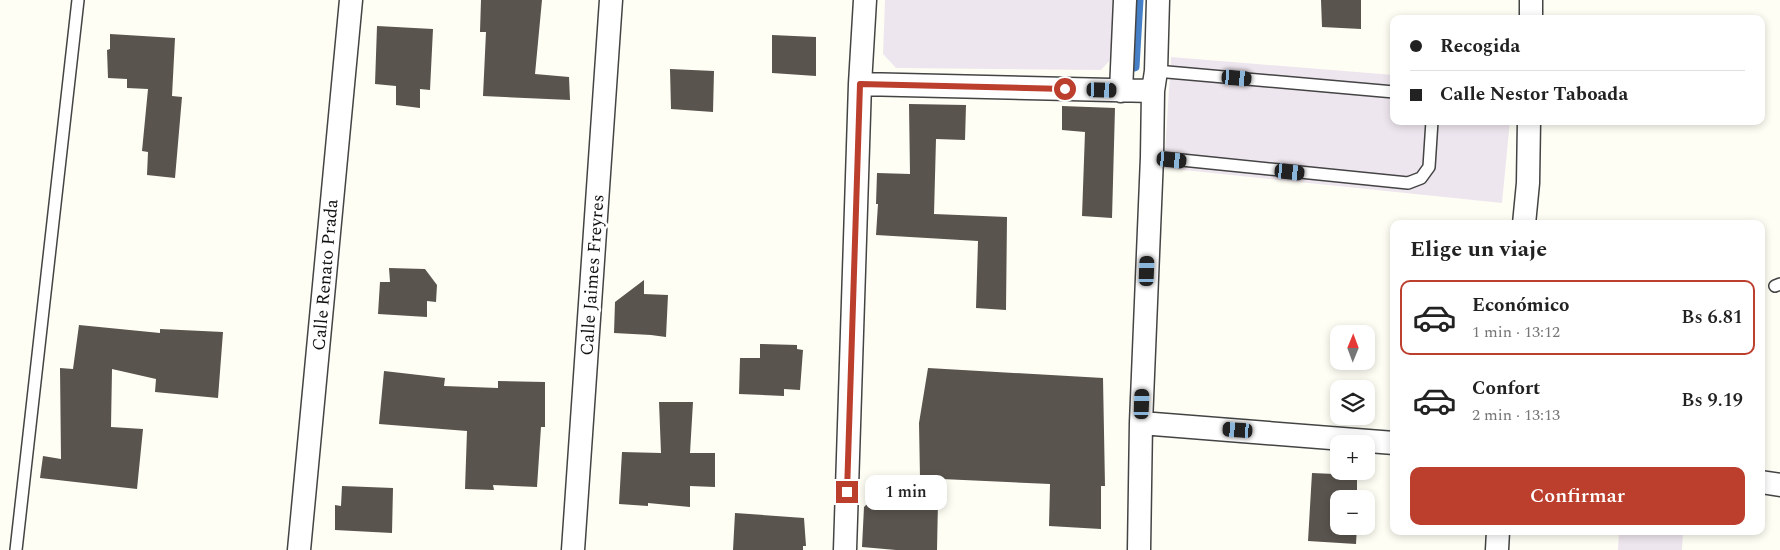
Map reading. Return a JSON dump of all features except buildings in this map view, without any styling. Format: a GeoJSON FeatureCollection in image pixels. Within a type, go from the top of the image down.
{"type":"FeatureCollection","features":[{"type":"Feature","properties":{"kind":"street","name":"Calle Renato Prada"},"geometry":{"type":"LineString","coordinates":[[299,550],[351,0]]}},
{"type":"Feature","properties":{"kind":"street","name":"Calle Jaimes Freyres"},"geometry":{"type":"LineString","coordinates":[[573,550],[611,0]]}},
{"type":"Feature","properties":{"kind":"street"},"geometry":{"type":"LineString","coordinates":[[845,550],[860,84],[865,0]]}},
{"type":"Feature","properties":{"kind":"street"},"geometry":{"type":"LineString","coordinates":[[1121,91],[1125,0]]}},
{"type":"Feature","properties":{"kind":"street"},"geometry":{"type":"LineString","coordinates":[[1139,550],[1141,423],[1158,0]]}},
{"type":"Feature","properties":{"kind":"street"},"geometry":{"type":"LineString","coordinates":[[1531,0],[1531,15]]}},
{"type":"Feature","properties":{"kind":"street"},"geometry":{"type":"LineString","coordinates":[[860,84],[1121,91],[1154,81]]}},
{"type":"Feature","properties":{"kind":"street"},"geometry":{"type":"LineString","coordinates":[[1524,220],[1528,183],[1529,125]]}},
{"type":"Feature","properties":{"kind":"street"},"geometry":{"type":"LineString","coordinates":[[1141,423],[1390,442]]}},
{"type":"Feature","properties":{"kind":"street"},"geometry":{"type":"LineString","coordinates":[[1765,483],[1780,485]]}},
{"type":"Feature","properties":{"kind":"street"},"geometry":{"type":"LineString","coordinates":[[1497,550],[1498,535]]}},
{"type":"Feature","properties":{"kind":"lane"},"geometry":{"type":"LineString","coordinates":[[16,550],[78,0]]}},
{"type":"Feature","properties":{"kind":"lane"},"geometry":{"type":"LineString","coordinates":[[1154,81],[1390,92]]}},
{"type":"Feature","properties":{"kind":"lane"},"geometry":{"type":"LineString","coordinates":[[1152,158],[1408,184],[1421,178],[1429,167],[1432,125]]}},
{"type":"Feature","properties":{"kind":"shaded area"},"geometry":{"type":"Polygon","coordinates":[[[885,0],[1114,0],[1112,58],[1101,70],[896,68],[883,54],[885,0]]]}},
{"type":"Feature","properties":{"kind":"shaded area"},"geometry":{"type":"Polygon","coordinates":[[[1171,57],[1390,75],[1390,125],[1510,125],[1502,203],[1164,168],[1171,57]]]}},
{"type":"Feature","properties":{"kind":"shaded area"},"geometry":{"type":"Polygon","coordinates":[[[1619,535],[1683,535],[1682,550],[1618,550],[1619,535]]]}},
{"type":"Feature","properties":{"kind":"waterway"},"geometry":{"type":"LineString","coordinates":[[1135,67],[1139,0]]}},
{"type":"Feature","properties":{"kind":"route"},"geometry":{"type":"LineString","coordinates":[[847,492],[860,84],[1065,89]]}}]}
